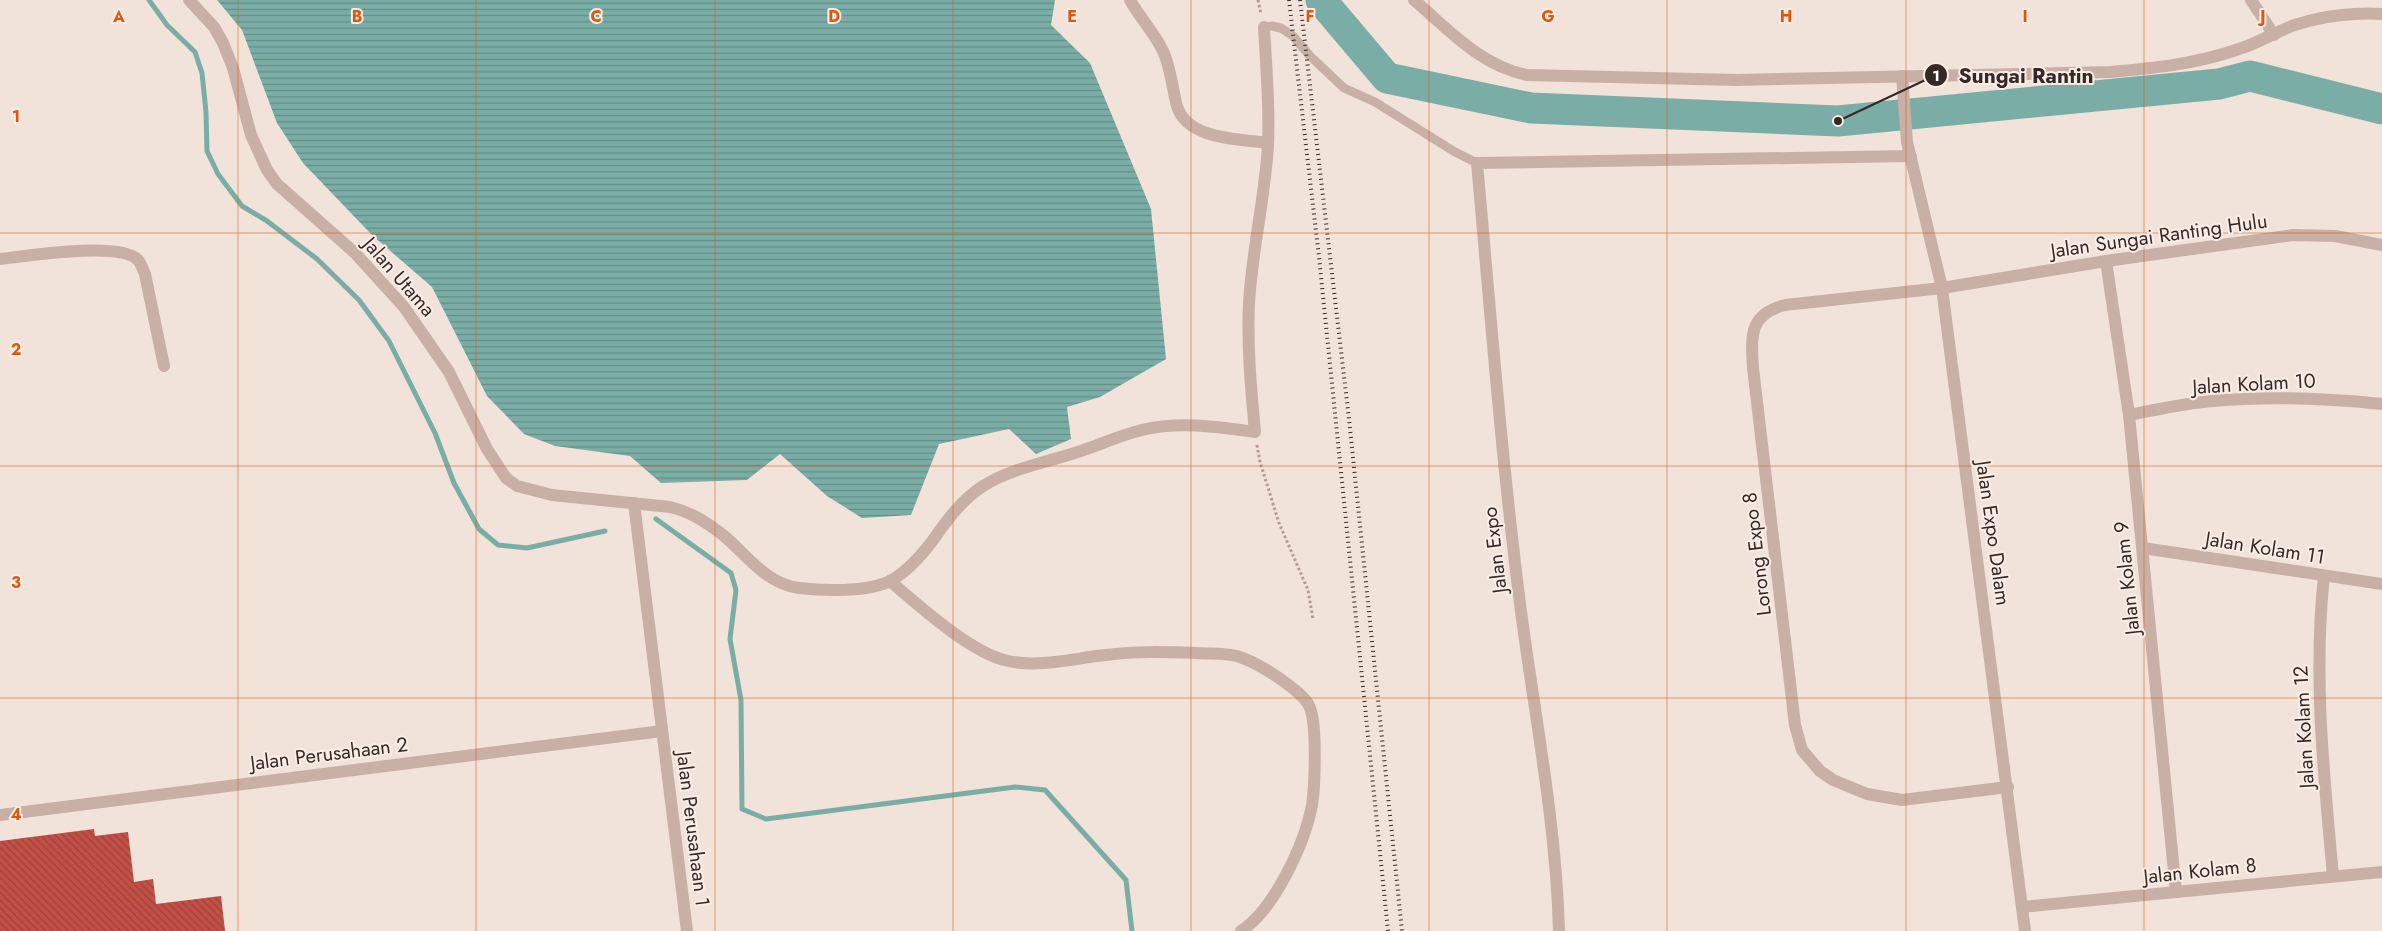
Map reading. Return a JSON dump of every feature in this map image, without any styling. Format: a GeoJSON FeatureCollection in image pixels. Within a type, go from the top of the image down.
{"type":"FeatureCollection","features":[{"type":"Feature","properties":{"kind":"street","name":"Jalan Utama"},"geometry":{"type":"LineString","coordinates":[[189,0],[214,27],[223,44],[233,68],[251,135],[267,170],[278,184],[355,253],[404,307],[449,372],[487,449],[506,478],[518,486],[531,491],[596,501],[670,507],[685,511],[702,519],[767,575],[796,588],[842,589],[877,586],[890,581]]}},
{"type":"Feature","properties":{"kind":"street"},"geometry":{"type":"LineString","coordinates":[[1130,0],[1150,27],[1164,52],[1177,107],[1184,117],[1203,132],[1268,143]]}},
{"type":"Feature","properties":{"kind":"street"},"geometry":{"type":"LineString","coordinates":[[1414,0],[1486,61],[1509,72],[1527,75],[1737,80],[2111,72],[2155,68],[2191,63],[2239,49],[2298,24],[2355,15],[2382,14]]}},
{"type":"Feature","properties":{"kind":"street"},"geometry":{"type":"LineString","coordinates":[[2251,0],[2274,35]]}},
{"type":"Feature","properties":{"kind":"street"},"geometry":{"type":"LineString","coordinates":[[1241,931],[1250,925],[1263,911],[1294,861],[1310,814],[1313,799],[1313,720],[1310,706],[1300,694],[1256,663],[1223,654],[1133,652],[1042,662],[1008,661],[978,648],[948,628],[890,581],[915,563],[955,509],[967,497],[985,485],[1010,473],[1075,453],[1117,437],[1165,426],[1219,427],[1255,432],[1251,381],[1249,305],[1266,173],[1268,143],[1269,104],[1264,27]]}},
{"type":"Feature","properties":{"kind":"street","name":"Jalan Expo Dalam"},"geometry":{"type":"LineString","coordinates":[[1902,76],[1907,142],[1942,288],[2026,931]]}},
{"type":"Feature","properties":{"kind":"street"},"geometry":{"type":"LineString","coordinates":[[1477,163],[1910,156]]}},
{"type":"Feature","properties":{"kind":"street","name":"Jalan Expo"},"geometry":{"type":"LineString","coordinates":[[1477,163],[1507,496],[1519,597],[1549,807],[1557,879],[1559,931]]}},
{"type":"Feature","properties":{"kind":"street","name":"Jalan Sungai Ranting Hulu"},"geometry":{"type":"LineString","coordinates":[[1942,288],[2106,261],[2293,235],[2335,236],[2382,244]]}},
{"type":"Feature","properties":{"kind":"street"},"geometry":{"type":"LineString","coordinates":[[0,259],[105,250],[124,253],[138,260],[145,274],[164,366]]}},
{"type":"Feature","properties":{"kind":"street","name":"Jalan Kolam 9"},"geometry":{"type":"LineString","coordinates":[[2106,261],[2129,415],[2176,892]]}},
{"type":"Feature","properties":{"kind":"street","name":"Lorong Expo 8"},"geometry":{"type":"LineString","coordinates":[[1942,288],[1785,305],[1772,308],[1766,312],[1761,316],[1754,328],[1752,342],[1753,368],[1795,724],[1802,750],[1820,771],[1833,780],[1867,794],[1902,800],[2008,787]]}},
{"type":"Feature","properties":{"kind":"street","name":"Jalan Kolam 10"},"geometry":{"type":"LineString","coordinates":[[2129,415],[2211,401],[2248,399],[2303,398],[2382,404]]}},
{"type":"Feature","properties":{"kind":"street","name":"Jalan Perusahaan 1"},"geometry":{"type":"LineString","coordinates":[[634,504],[687,931]]}},
{"type":"Feature","properties":{"kind":"street","name":"Jalan Kolam 11"},"geometry":{"type":"LineString","coordinates":[[2143,548],[2382,584]]}},
{"type":"Feature","properties":{"kind":"street","name":"Jalan Kolam 12"},"geometry":{"type":"LineString","coordinates":[[2324,576],[2319,625],[2319,670],[2333,876]]}},
{"type":"Feature","properties":{"kind":"street","name":"Jalan Perusahaan 2"},"geometry":{"type":"LineString","coordinates":[[0,815],[662,731]]}},
{"type":"Feature","properties":{"kind":"street","name":"Jalan Kolam 8"},"geometry":{"type":"LineString","coordinates":[[2022,907],[2382,872]]}},
{"type":"Feature","properties":{"kind":"lane"},"geometry":{"type":"LineString","coordinates":[[1264,27],[1281,28],[1293,36],[1310,56],[1344,88],[1375,102],[1477,163]]}},
{"type":"Feature","properties":{"kind":"path"},"geometry":{"type":"LineString","coordinates":[[1255,432],[1260,462],[1279,522],[1308,590],[1312,619]]}},
{"type":"Feature","properties":{"kind":"water"},"geometry":{"type":"Polygon","coordinates":[[[217,0],[1055,0],[1051,25],[1090,63],[1151,209],[1166,359],[1100,397],[1067,407],[1071,439],[1036,454],[1009,429],[939,444],[911,515],[862,518],[827,496],[780,454],[747,480],[661,483],[630,456],[555,446],[524,434],[487,396],[432,287],[372,235],[303,163],[277,123],[242,30],[217,0]]]}},
{"type":"Feature","properties":{"kind":"building"},"geometry":{"type":"Polygon","coordinates":[[[94,829],[95,836],[128,832],[134,882],[153,879],[156,904],[221,896],[225,931],[0,931],[0,841],[94,829]]]}},
{"type":"Feature","properties":{"kind":"waterway"},"geometry":{"type":"LineString","coordinates":[[149,0],[167,25],[195,52],[202,73],[207,151],[218,174],[242,206],[267,221],[317,259],[359,300],[389,341],[435,433],[454,483],[479,529],[498,545],[527,548],[605,531]]}},
{"type":"Feature","properties":{"kind":"waterway"},"geometry":{"type":"LineString","coordinates":[[1321,0],[1387,78],[1531,108],[1838,121],[2219,84],[2250,76],[2382,109]]}},
{"type":"Feature","properties":{"kind":"waterway"},"geometry":{"type":"LineString","coordinates":[[656,519],[731,573],[736,590],[730,639],[741,700],[742,809],[766,819],[1015,787],[1045,790],[1126,880],[1132,931]]}},
{"type":"Feature","properties":{"kind":"railway"},"geometry":{"type":"LineString","coordinates":[[1289,0],[1319,257],[1388,931]]}},
{"type":"Feature","properties":{"kind":"railway"},"geometry":{"type":"LineString","coordinates":[[1300,0],[1349,419],[1402,931]]}},
{"type":"Feature","properties":{"kind":"place","name":"Sungai Rantin"},"geometry":{"type":"Point","coordinates":[1838,121]}}]}
